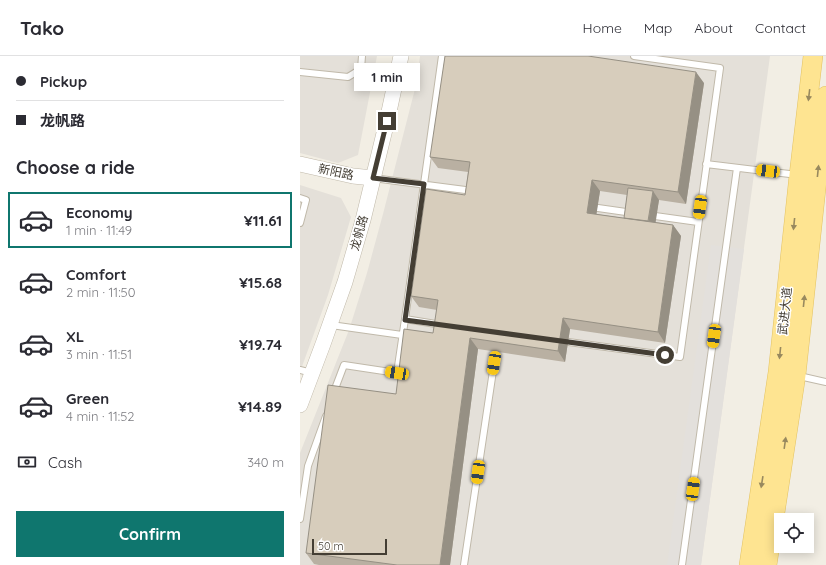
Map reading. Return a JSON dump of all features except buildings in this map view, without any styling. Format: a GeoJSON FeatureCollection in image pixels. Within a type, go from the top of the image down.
{"type":"FeatureCollection","features":[{"type":"Feature","properties":{"kind":"main road","name":"武进大道"},"geometry":{"type":"LineString","coordinates":[[749,565],[778,372],[798,175],[813,56]]}},
{"type":"Feature","properties":{"kind":"main road","name":"武进大道"},"geometry":{"type":"LineString","coordinates":[[767,565],[796,375],[818,199],[826,96]]}},
{"type":"Feature","properties":{"kind":"street","name":"龙帆路"},"geometry":{"type":"LineString","coordinates":[[300,405],[306,371],[330,325],[347,275],[373,178],[401,56]]}},
{"type":"Feature","properties":{"kind":"street","name":"新阳路"},"geometry":{"type":"LineString","coordinates":[[300,164],[353,176],[373,178]]}},
{"type":"Feature","properties":{"kind":"lane"},"geometry":{"type":"LineString","coordinates":[[300,72],[348,78],[361,68],[362,56]]}},
{"type":"Feature","properties":{"kind":"lane"},"geometry":{"type":"LineString","coordinates":[[331,401],[344,365],[397,373],[442,56]]}},
{"type":"Feature","properties":{"kind":"lane"},"geometry":{"type":"LineString","coordinates":[[554,340],[680,357],[720,68],[634,56]]}},
{"type":"Feature","properties":{"kind":"lane"},"geometry":{"type":"LineString","coordinates":[[706,164],[798,175]]}},
{"type":"Feature","properties":{"kind":"lane"},"geometry":{"type":"LineString","coordinates":[[682,565],[737,168]]}},
{"type":"Feature","properties":{"kind":"lane"},"geometry":{"type":"LineString","coordinates":[[373,178],[479,191]]}},
{"type":"Feature","properties":{"kind":"lane"},"geometry":{"type":"LineString","coordinates":[[300,198],[306,200],[300,223]]}},
{"type":"Feature","properties":{"kind":"lane"},"geometry":{"type":"LineString","coordinates":[[581,206],[698,222]]}},
{"type":"Feature","properties":{"kind":"lane"},"geometry":{"type":"LineString","coordinates":[[405,320],[452,326]]}},
{"type":"Feature","properties":{"kind":"lane"},"geometry":{"type":"LineString","coordinates":[[330,325],[402,335]]}},
{"type":"Feature","properties":{"kind":"lane"},"geometry":{"type":"LineString","coordinates":[[464,565],[498,340]]}},
{"type":"Feature","properties":{"kind":"lane"},"geometry":{"type":"LineString","coordinates":[[796,375],[826,382]]}},
{"type":"Feature","properties":{"kind":"lane"},"geometry":{"type":"LineString","coordinates":[[300,519],[308,466],[328,408]]}},
{"type":"Feature","properties":{"kind":"shaded area"},"geometry":{"type":"Polygon","coordinates":[[[300,56],[377,56],[358,155],[338,163],[300,153],[300,56]]]}},
{"type":"Feature","properties":{"kind":"shaded area"},"geometry":{"type":"Polygon","coordinates":[[[420,56],[770,56],[701,565],[300,565],[300,453],[349,330],[367,273],[417,81],[420,56]]]}},
{"type":"Feature","properties":{"kind":"shaded area"},"geometry":{"type":"Polygon","coordinates":[[[300,185],[341,198],[351,217],[328,295],[300,372],[300,185]]]}},
{"type":"Feature","properties":{"kind":"shaded area"},"geometry":{"type":"Polygon","coordinates":[[[711,245],[744,249],[701,565],[667,565],[711,245]]]}},
{"type":"Feature","properties":{"kind":"route"},"geometry":{"type":"LineString","coordinates":[[387,121],[373,178],[424,184],[405,320],[665,355]]}}]}
